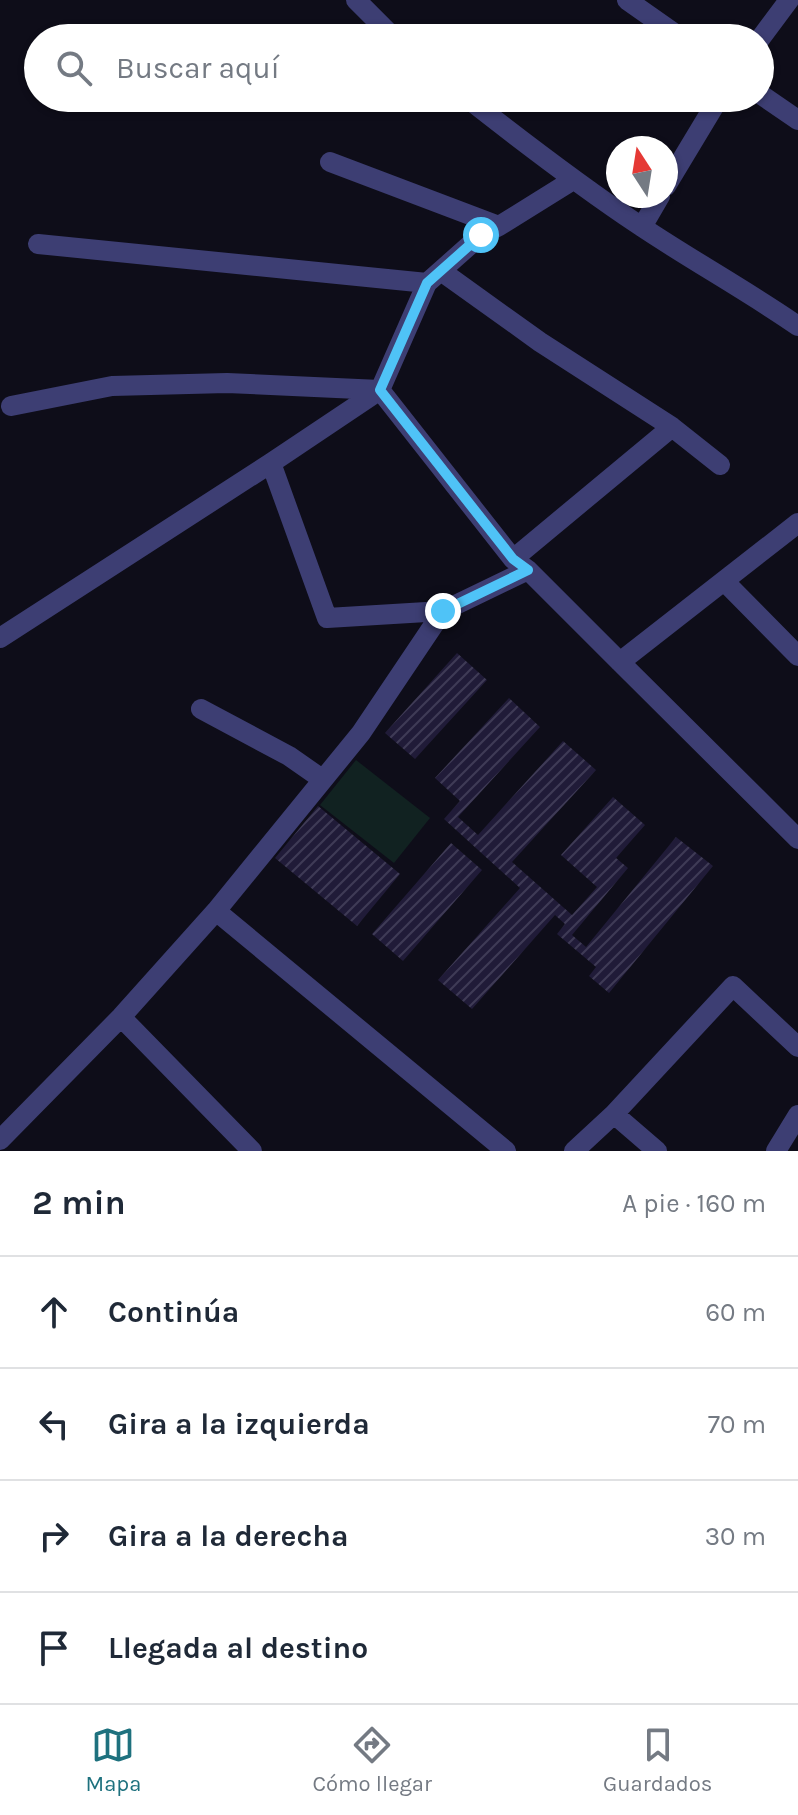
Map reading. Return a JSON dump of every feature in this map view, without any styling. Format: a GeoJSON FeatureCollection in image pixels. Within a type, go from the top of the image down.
{"type":"FeatureCollection","features":[{"type":"Feature","properties":{"kind":"street"},"geometry":{"type":"LineString","coordinates":[[357,0],[380,24]]}},
{"type":"Feature","properties":{"kind":"street"},"geometry":{"type":"LineString","coordinates":[[627,0],[661,24]]}},
{"type":"Feature","properties":{"kind":"street"},"geometry":{"type":"LineString","coordinates":[[771,24],[789,0]]}},
{"type":"Feature","properties":{"kind":"street"},"geometry":{"type":"LineString","coordinates":[[774,104],[798,120]]}},
{"type":"Feature","properties":{"kind":"street"},"geometry":{"type":"LineString","coordinates":[[485,112],[573,180],[798,326]]}},
{"type":"Feature","properties":{"kind":"street"},"geometry":{"type":"LineString","coordinates":[[678,166],[711,112]]}},
{"type":"Feature","properties":{"kind":"street"},"geometry":{"type":"LineString","coordinates":[[330,162],[499,226]]}},
{"type":"Feature","properties":{"kind":"street"},"geometry":{"type":"LineString","coordinates":[[0,638],[380,390],[434,277],[481,235],[573,180]]}},
{"type":"Feature","properties":{"kind":"street"},"geometry":{"type":"LineString","coordinates":[[642,227],[653,208]]}},
{"type":"Feature","properties":{"kind":"street"},"geometry":{"type":"LineString","coordinates":[[38,244],[434,277],[672,427],[720,465]]}},
{"type":"Feature","properties":{"kind":"street"},"geometry":{"type":"LineString","coordinates":[[11,406],[112,386],[227,383],[380,390],[520,564],[798,839]]}},
{"type":"Feature","properties":{"kind":"street"},"geometry":{"type":"LineString","coordinates":[[0,1140],[121,1017],[216,911],[361,733],[443,611],[520,564],[672,427]]}},
{"type":"Feature","properties":{"kind":"street"},"geometry":{"type":"LineString","coordinates":[[271,463],[327,618],[443,611]]}},
{"type":"Feature","properties":{"kind":"street"},"geometry":{"type":"LineString","coordinates":[[620,662],[798,523]]}},
{"type":"Feature","properties":{"kind":"street"},"geometry":{"type":"LineString","coordinates":[[724,581],[798,656]]}},
{"type":"Feature","properties":{"kind":"street"},"geometry":{"type":"LineString","coordinates":[[201,709],[289,756],[322,779]]}},
{"type":"Feature","properties":{"kind":"street"},"geometry":{"type":"LineString","coordinates":[[216,911],[506,1151]]}},
{"type":"Feature","properties":{"kind":"street"},"geometry":{"type":"LineString","coordinates":[[574,1151],[614,1114],[733,986],[798,1047]]}},
{"type":"Feature","properties":{"kind":"street"},"geometry":{"type":"LineString","coordinates":[[121,1017],[252,1151]]}},
{"type":"Feature","properties":{"kind":"street"},"geometry":{"type":"LineString","coordinates":[[614,1114],[657,1151]]}},
{"type":"Feature","properties":{"kind":"street"},"geometry":{"type":"LineString","coordinates":[[776,1151],[798,1117]]}},
{"type":"Feature","properties":{"kind":"shaded area"},"geometry":{"type":"Polygon","coordinates":[[[356,760],[430,818],[394,863],[320,805],[356,760]]]}},
{"type":"Feature","properties":{"kind":"building"},"geometry":{"type":"Polygon","coordinates":[[[457,653],[487,680],[415,759],[385,733],[457,653]]]}},
{"type":"Feature","properties":{"kind":"building"},"geometry":{"type":"Polygon","coordinates":[[[509,698],[540,727],[458,817],[478,835],[563,741],[596,770],[512,862],[572,915],[597,887],[561,855],[613,797],[645,825],[616,858],[628,868],[572,935],[586,947],[676,837],[713,866],[609,993],[589,976],[596,967],[557,934],[565,924],[555,915],[472,1009],[438,980],[520,888],[444,819],[460,801],[435,778],[509,698]]]}},
{"type":"Feature","properties":{"kind":"building"},"geometry":{"type":"Polygon","coordinates":[[[318,806],[400,874],[357,926],[275,858],[318,806]]]}},
{"type":"Feature","properties":{"kind":"building"},"geometry":{"type":"Polygon","coordinates":[[[451,843],[482,870],[403,961],[372,934],[451,843]]]}},
{"type":"Feature","properties":{"kind":"route"},"geometry":{"type":"LineString","coordinates":[[443,611],[528,570],[513,559],[380,390],[427,283],[481,235]]}}]}
